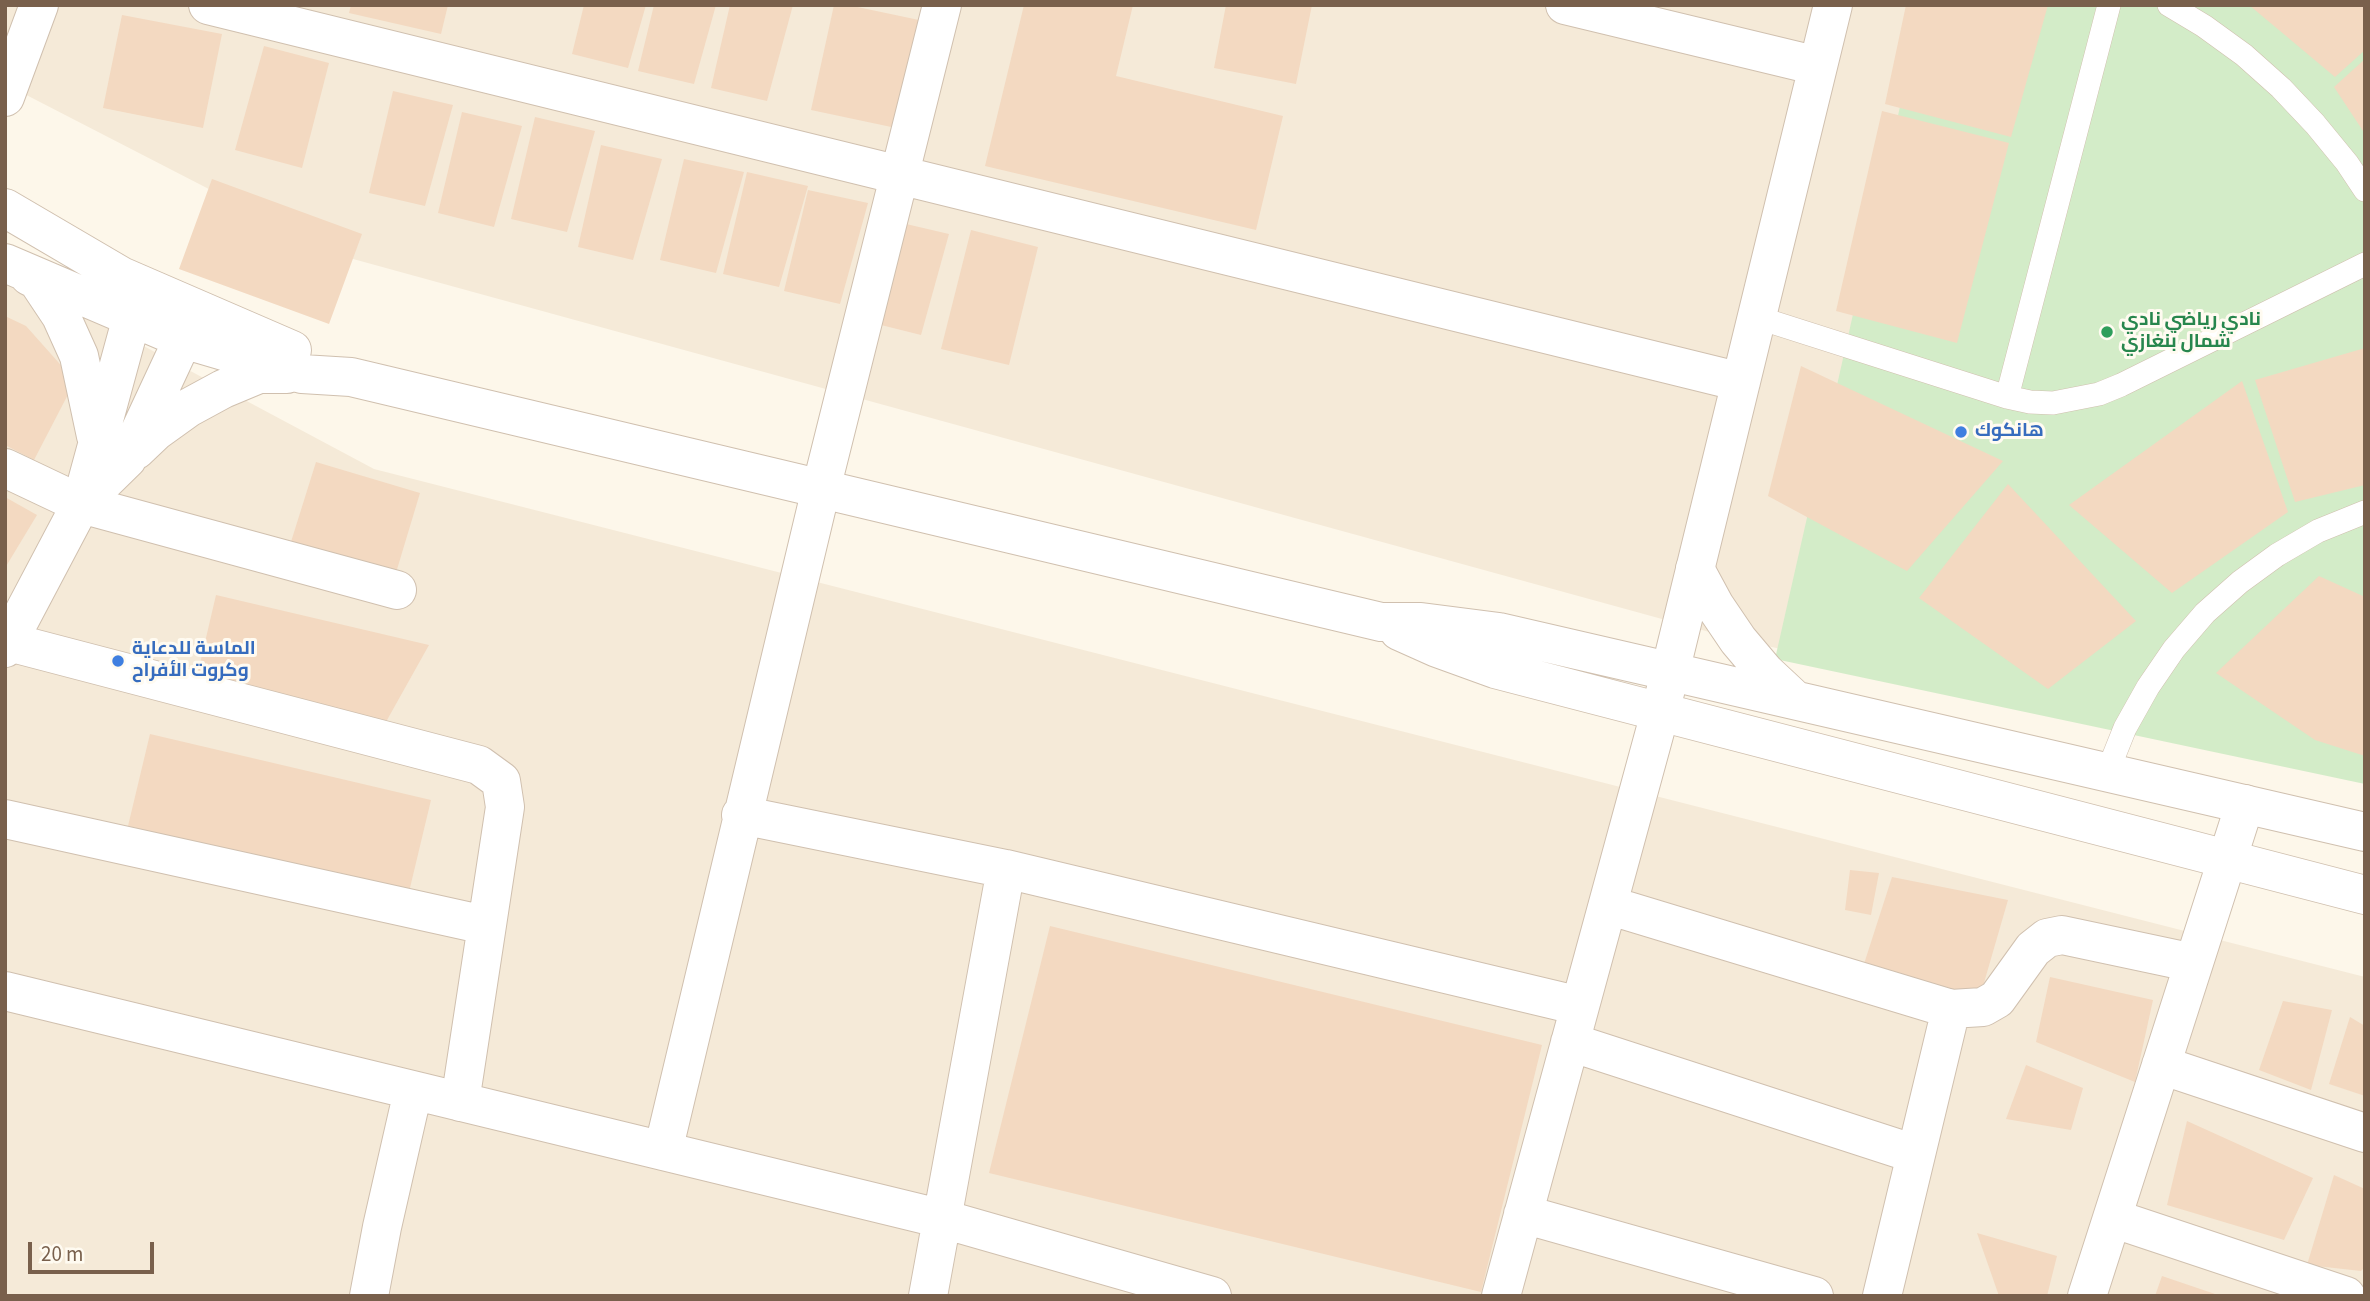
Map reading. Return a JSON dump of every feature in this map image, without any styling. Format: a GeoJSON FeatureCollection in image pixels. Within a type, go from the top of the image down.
{"type":"FeatureCollection","features":[{"type":"Feature","properties":{"kind":"street"},"geometry":{"type":"LineString","coordinates":[[5,97],[39,5]]}},
{"type":"Feature","properties":{"kind":"street"},"geometry":{"type":"LineString","coordinates":[[208,5],[1741,382]]}},
{"type":"Feature","properties":{"kind":"street"},"geometry":{"type":"LineString","coordinates":[[663,1151],[741,816],[942,5]]}},
{"type":"Feature","properties":{"kind":"street"},"geometry":{"type":"LineString","coordinates":[[1564,5],[1818,66]]}},
{"type":"Feature","properties":{"kind":"street"},"geometry":{"type":"LineString","coordinates":[[1500,1296],[1660,713],[1833,5]]}},
{"type":"Feature","properties":{"kind":"street"},"geometry":{"type":"LineString","coordinates":[[5,208],[121,276],[351,377]]}},
{"type":"Feature","properties":{"kind":"street"},"geometry":{"type":"LineString","coordinates":[[5,263],[183,339],[302,374]]}},
{"type":"Feature","properties":{"kind":"street"},"geometry":{"type":"LineString","coordinates":[[5,263],[37,280],[61,316],[79,356],[112,451]]}},
{"type":"Feature","properties":{"kind":"street"},"geometry":{"type":"LineString","coordinates":[[112,451],[132,317],[121,276]]}},
{"type":"Feature","properties":{"kind":"street"},"geometry":{"type":"LineString","coordinates":[[214,315],[183,339],[112,451],[7,645],[478,765],[501,781],[505,807],[460,1102]]}},
{"type":"Feature","properties":{"kind":"street"},"geometry":{"type":"LineString","coordinates":[[112,451],[156,431],[188,408],[223,389],[259,374],[351,377],[1381,622],[1437,648],[1485,666],[2365,895]]}},
{"type":"Feature","properties":{"kind":"street"},"geometry":{"type":"LineString","coordinates":[[5,468],[82,504],[397,590]]}},
{"type":"Feature","properties":{"kind":"street"},"geometry":{"type":"LineString","coordinates":[[1695,569],[1714,606],[1738,640],[1765,672],[1796,700]]}},
{"type":"Feature","properties":{"kind":"street"},"geometry":{"type":"LineString","coordinates":[[1381,622],[1420,622],[1499,632],[2365,832]]}},
{"type":"Feature","properties":{"kind":"street"},"geometry":{"type":"LineString","coordinates":[[2087,1296],[2245,804]]}},
{"type":"Feature","properties":{"kind":"street"},"geometry":{"type":"LineString","coordinates":[[741,816],[1006,869],[1575,1024],[1915,1154]]}},
{"type":"Feature","properties":{"kind":"street"},"geometry":{"type":"LineString","coordinates":[[5,819],[485,925]]}},
{"type":"Feature","properties":{"kind":"street"},"geometry":{"type":"LineString","coordinates":[[928,1296],[1006,869]]}},
{"type":"Feature","properties":{"kind":"street"},"geometry":{"type":"LineString","coordinates":[[1608,905],[1951,1009],[1983,1007],[1997,999],[2033,949],[2048,938],[2062,935],[2194,963]]}},
{"type":"Feature","properties":{"kind":"street"},"geometry":{"type":"LineString","coordinates":[[5,991],[943,1219],[1212,1296]]}},
{"type":"Feature","properties":{"kind":"street"},"geometry":{"type":"LineString","coordinates":[[1882,1296],[1951,1009]]}},
{"type":"Feature","properties":{"kind":"street"},"geometry":{"type":"LineString","coordinates":[[2161,1065],[2365,1133]]}},
{"type":"Feature","properties":{"kind":"street"},"geometry":{"type":"LineString","coordinates":[[369,1296],[414,1091]]}},
{"type":"Feature","properties":{"kind":"street"},"geometry":{"type":"LineString","coordinates":[[1523,1214],[1814,1296]]}},
{"type":"Feature","properties":{"kind":"street"},"geometry":{"type":"LineString","coordinates":[[2112,1218],[2346,1296]]}},
{"type":"Feature","properties":{"kind":"lane"},"geometry":{"type":"LineString","coordinates":[[2007,397],[2109,5]]}},
{"type":"Feature","properties":{"kind":"lane"},"geometry":{"type":"LineString","coordinates":[[2169,5],[2244,55],[2281,88],[2315,124],[2365,190]]}},
{"type":"Feature","properties":{"kind":"lane"},"geometry":{"type":"LineString","coordinates":[[1756,317],[2007,397],[2053,403],[2099,394],[2365,264]]}},
{"type":"Feature","properties":{"kind":"lane"},"geometry":{"type":"LineString","coordinates":[[2107,773],[2125,728],[2148,687],[2174,649],[2205,613],[2240,582],[2277,555],[2318,531],[2365,512]]}},
{"type":"Feature","properties":{"kind":"shaded area"},"geometry":{"type":"Polygon","coordinates":[[[5,5],[2365,5],[2365,767],[1742,641],[335,254],[5,84],[5,5]]]}},
{"type":"Feature","properties":{"kind":"shaded area"},"geometry":{"type":"Polygon","coordinates":[[[5,272],[374,469],[2365,977],[2365,1296],[5,1296],[5,272]]]}},
{"type":"Feature","properties":{"kind":"green space","name":"نادي رياضي نادي شمال بنغازي"},"geometry":{"type":"Polygon","coordinates":[[[1923,5],[2365,5],[2365,784],[1775,659],[1923,5]]]}},
{"type":"Feature","properties":{"kind":"building"},"geometry":{"type":"Polygon","coordinates":[[[351,5],[448,5],[441,34],[349,13],[351,5]]]}},
{"type":"Feature","properties":{"kind":"building"},"geometry":{"type":"Polygon","coordinates":[[[584,5],[646,5],[628,68],[572,54],[584,5]]]}},
{"type":"Feature","properties":{"kind":"building"},"geometry":{"type":"Polygon","coordinates":[[[654,5],[716,5],[694,84],[638,71],[654,5]]]}},
{"type":"Feature","properties":{"kind":"building"},"geometry":{"type":"Polygon","coordinates":[[[730,5],[793,5],[767,101],[711,88],[730,5]]]}},
{"type":"Feature","properties":{"kind":"building"},"geometry":{"type":"Polygon","coordinates":[[[834,5],[848,5],[919,20],[896,128],[811,110],[834,5]]]}},
{"type":"Feature","properties":{"kind":"building"},"geometry":{"type":"Polygon","coordinates":[[[1024,5],[1133,5],[1116,76],[1283,116],[1256,230],[985,166],[1024,5]]]}},
{"type":"Feature","properties":{"kind":"building"},"geometry":{"type":"Polygon","coordinates":[[[1226,5],[1312,5],[1296,84],[1214,68],[1226,5]]]}},
{"type":"Feature","properties":{"kind":"building"},"geometry":{"type":"Polygon","coordinates":[[[1906,5],[2048,5],[2011,137],[1885,104],[1906,5]]]}},
{"type":"Feature","properties":{"kind":"building"},"geometry":{"type":"Polygon","coordinates":[[[2249,5],[2365,5],[2365,50],[2335,77],[2249,5]]]}},
{"type":"Feature","properties":{"kind":"building"},"geometry":{"type":"Polygon","coordinates":[[[122,15],[222,34],[203,128],[103,108],[122,15]]]}},
{"type":"Feature","properties":{"kind":"building"},"geometry":{"type":"Polygon","coordinates":[[[264,46],[329,63],[302,168],[235,150],[264,46]]]}},
{"type":"Feature","properties":{"kind":"building"},"geometry":{"type":"Polygon","coordinates":[[[2365,59],[2365,134],[2334,87],[2365,59]]]}},
{"type":"Feature","properties":{"kind":"building"},"geometry":{"type":"Polygon","coordinates":[[[393,91],[453,105],[425,206],[369,193],[393,91]]]}},
{"type":"Feature","properties":{"kind":"building"},"geometry":{"type":"Polygon","coordinates":[[[1882,111],[2009,143],[1957,343],[1836,311],[1882,111]]]}},
{"type":"Feature","properties":{"kind":"building"},"geometry":{"type":"Polygon","coordinates":[[[462,112],[522,126],[494,227],[438,213],[462,112]]]}},
{"type":"Feature","properties":{"kind":"building"},"geometry":{"type":"Polygon","coordinates":[[[535,117],[595,131],[567,232],[511,219],[535,117]]]}},
{"type":"Feature","properties":{"kind":"building"},"geometry":{"type":"Polygon","coordinates":[[[601,145],[662,159],[633,260],[578,247],[601,145]]]}},
{"type":"Feature","properties":{"kind":"building"},"geometry":{"type":"Polygon","coordinates":[[[684,159],[744,172],[716,273],[660,260],[684,159]]]}},
{"type":"Feature","properties":{"kind":"building"},"geometry":{"type":"Polygon","coordinates":[[[747,172],[808,186],[779,287],[723,274],[747,172]]]}},
{"type":"Feature","properties":{"kind":"building"},"geometry":{"type":"Polygon","coordinates":[[[212,179],[362,234],[329,324],[179,269],[212,179]]]}},
{"type":"Feature","properties":{"kind":"building"},"geometry":{"type":"Polygon","coordinates":[[[808,190],[868,203],[840,304],[784,291],[808,190]]]}},
{"type":"Feature","properties":{"kind":"building"},"geometry":{"type":"Polygon","coordinates":[[[889,220],[949,234],[921,335],[865,321],[889,220]]]}},
{"type":"Feature","properties":{"kind":"building"},"geometry":{"type":"Polygon","coordinates":[[[971,230],[1038,247],[1009,365],[941,349],[971,230]]]}},
{"type":"Feature","properties":{"kind":"building"},"geometry":{"type":"Polygon","coordinates":[[[5,316],[26,326],[75,381],[34,460],[5,445],[5,316]]]}},
{"type":"Feature","properties":{"kind":"building"},"geometry":{"type":"Polygon","coordinates":[[[2365,348],[2365,485],[2295,502],[2255,380],[2365,348]]]}},
{"type":"Feature","properties":{"kind":"building"},"geometry":{"type":"Polygon","coordinates":[[[1801,366],[2003,461],[1907,571],[1768,496],[1801,366]]]}},
{"type":"Feature","properties":{"kind":"building"},"geometry":{"type":"Polygon","coordinates":[[[2242,381],[2288,512],[2172,593],[2069,505],[2242,381]]]}},
{"type":"Feature","properties":{"kind":"building"},"geometry":{"type":"Polygon","coordinates":[[[316,462],[420,493],[395,576],[290,545],[316,462]]]}},
{"type":"Feature","properties":{"kind":"building"},"geometry":{"type":"Polygon","coordinates":[[[2008,484],[2136,621],[2048,689],[1919,598],[2008,484]]]}},
{"type":"Feature","properties":{"kind":"building"},"geometry":{"type":"Polygon","coordinates":[[[5,497],[37,515],[5,568],[5,497]]]}},
{"type":"Feature","properties":{"kind":"building"},"geometry":{"type":"Polygon","coordinates":[[[2319,576],[2365,597],[2365,756],[2315,740],[2216,673],[2319,576]]]}},
{"type":"Feature","properties":{"kind":"building"},"geometry":{"type":"Polygon","coordinates":[[[216,595],[429,645],[382,729],[195,685],[216,595]]]}},
{"type":"Feature","properties":{"kind":"building"},"geometry":{"type":"Polygon","coordinates":[[[150,734],[431,800],[409,892],[128,826],[150,734]]]}},
{"type":"Feature","properties":{"kind":"building"},"geometry":{"type":"Polygon","coordinates":[[[1850,870],[1879,873],[1871,915],[1845,910],[1850,870]]]}},
{"type":"Feature","properties":{"kind":"building"},"geometry":{"type":"Polygon","coordinates":[[[1892,877],[2008,900],[1979,1000],[1863,967],[1892,877]]]}},
{"type":"Feature","properties":{"kind":"building"},"geometry":{"type":"Polygon","coordinates":[[[1050,926],[1542,1045],[1481,1292],[989,1173],[1050,926]]]}},
{"type":"Feature","properties":{"kind":"building"},"geometry":{"type":"Polygon","coordinates":[[[2050,977],[2153,1000],[2135,1082],[2036,1042],[2050,977]]]}},
{"type":"Feature","properties":{"kind":"building"},"geometry":{"type":"Polygon","coordinates":[[[2283,1001],[2332,1010],[2311,1090],[2259,1070],[2283,1001]]]}},
{"type":"Feature","properties":{"kind":"building"},"geometry":{"type":"Polygon","coordinates":[[[2350,1017],[2365,1026],[2365,1096],[2329,1084],[2350,1017]]]}},
{"type":"Feature","properties":{"kind":"building"},"geometry":{"type":"Polygon","coordinates":[[[2026,1065],[2083,1088],[2071,1130],[2006,1119],[2026,1065]]]}},
{"type":"Feature","properties":{"kind":"building"},"geometry":{"type":"Polygon","coordinates":[[[2187,1121],[2313,1178],[2284,1240],[2167,1205],[2187,1121]]]}},
{"type":"Feature","properties":{"kind":"building"},"geometry":{"type":"Polygon","coordinates":[[[2334,1175],[2365,1189],[2365,1267],[2361,1271],[2307,1265],[2334,1175]]]}},
{"type":"Feature","properties":{"kind":"building"},"geometry":{"type":"Polygon","coordinates":[[[1977,1233],[2057,1256],[2047,1296],[1999,1296],[1977,1233]]]}},
{"type":"Feature","properties":{"kind":"building"},"geometry":{"type":"Polygon","coordinates":[[[2162,1276],[2218,1295],[2218,1296],[2155,1296],[2162,1276]]]}},
{"type":"Feature","properties":{"kind":"place","name":"نادي رياضي نادي شمال بنغازي"},"geometry":{"type":"Point","coordinates":[2107,332]}},
{"type":"Feature","properties":{"kind":"place","name":"هانكوك"},"geometry":{"type":"Point","coordinates":[1961,432]}},
{"type":"Feature","properties":{"kind":"place","name":"الماسة للدعاية وكروت الأفراح"},"geometry":{"type":"Point","coordinates":[118,661]}}]}
